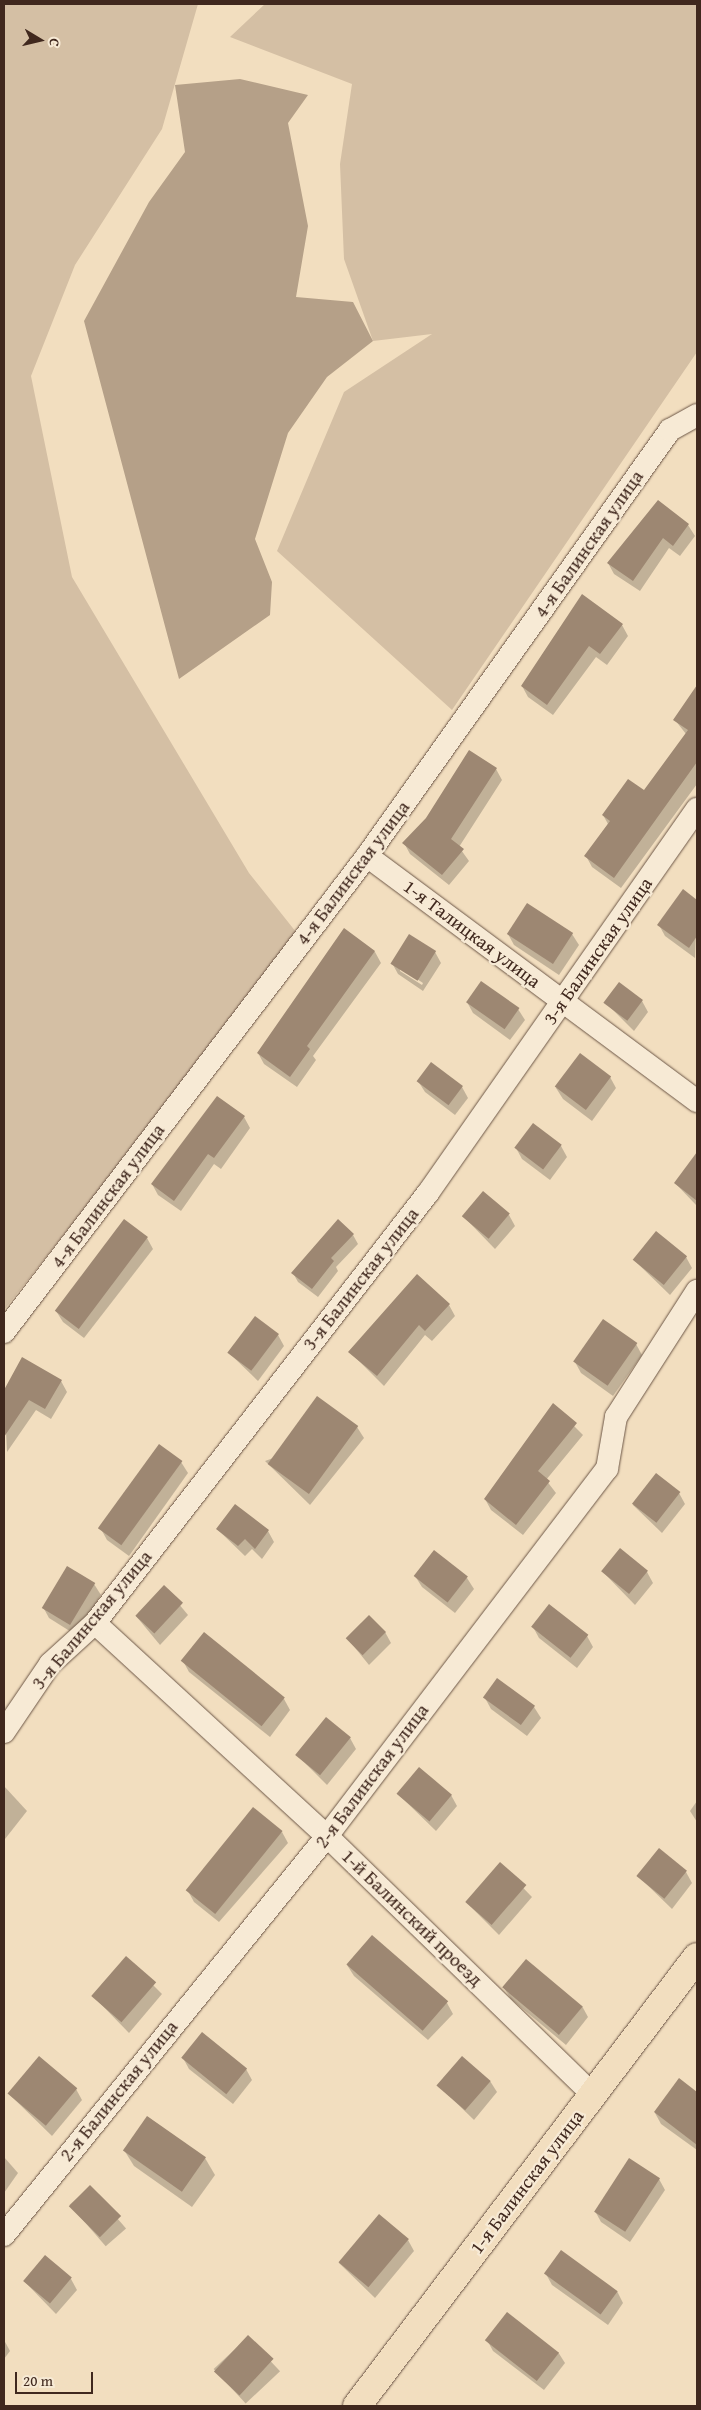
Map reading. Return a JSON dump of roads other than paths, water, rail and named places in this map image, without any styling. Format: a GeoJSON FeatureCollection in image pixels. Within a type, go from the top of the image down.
{"type":"FeatureCollection","features":[{"type":"Feature","properties":{"kind":"main road","name":"1-я Балинская улица"},"geometry":{"type":"LineString","coordinates":[[357,2406],[697,1957]]}},
{"type":"Feature","properties":{"kind":"street","name":"4-я Балинская улица"},"geometry":{"type":"LineString","coordinates":[[4,1332],[367,856],[670,430],[697,415]]}},
{"type":"Feature","properties":{"kind":"street","name":"3-я Балинская улица"},"geometry":{"type":"LineString","coordinates":[[4,1732],[50,1664],[95,1623],[428,1193],[697,809]]}},
{"type":"Feature","properties":{"kind":"street","name":"1-я Талицкая улица"},"geometry":{"type":"LineString","coordinates":[[367,856],[697,1101]]}},
{"type":"Feature","properties":{"kind":"street","name":"2-я Балинская улица"},"geometry":{"type":"LineString","coordinates":[[4,2235],[327,1836],[607,1470],[616,1417],[697,1291]]}},
{"type":"Feature","properties":{"kind":"street","name":"1-й Балинский проезд"},"geometry":{"type":"LineString","coordinates":[[95,1623],[327,1836],[593,2095]]}}]}
